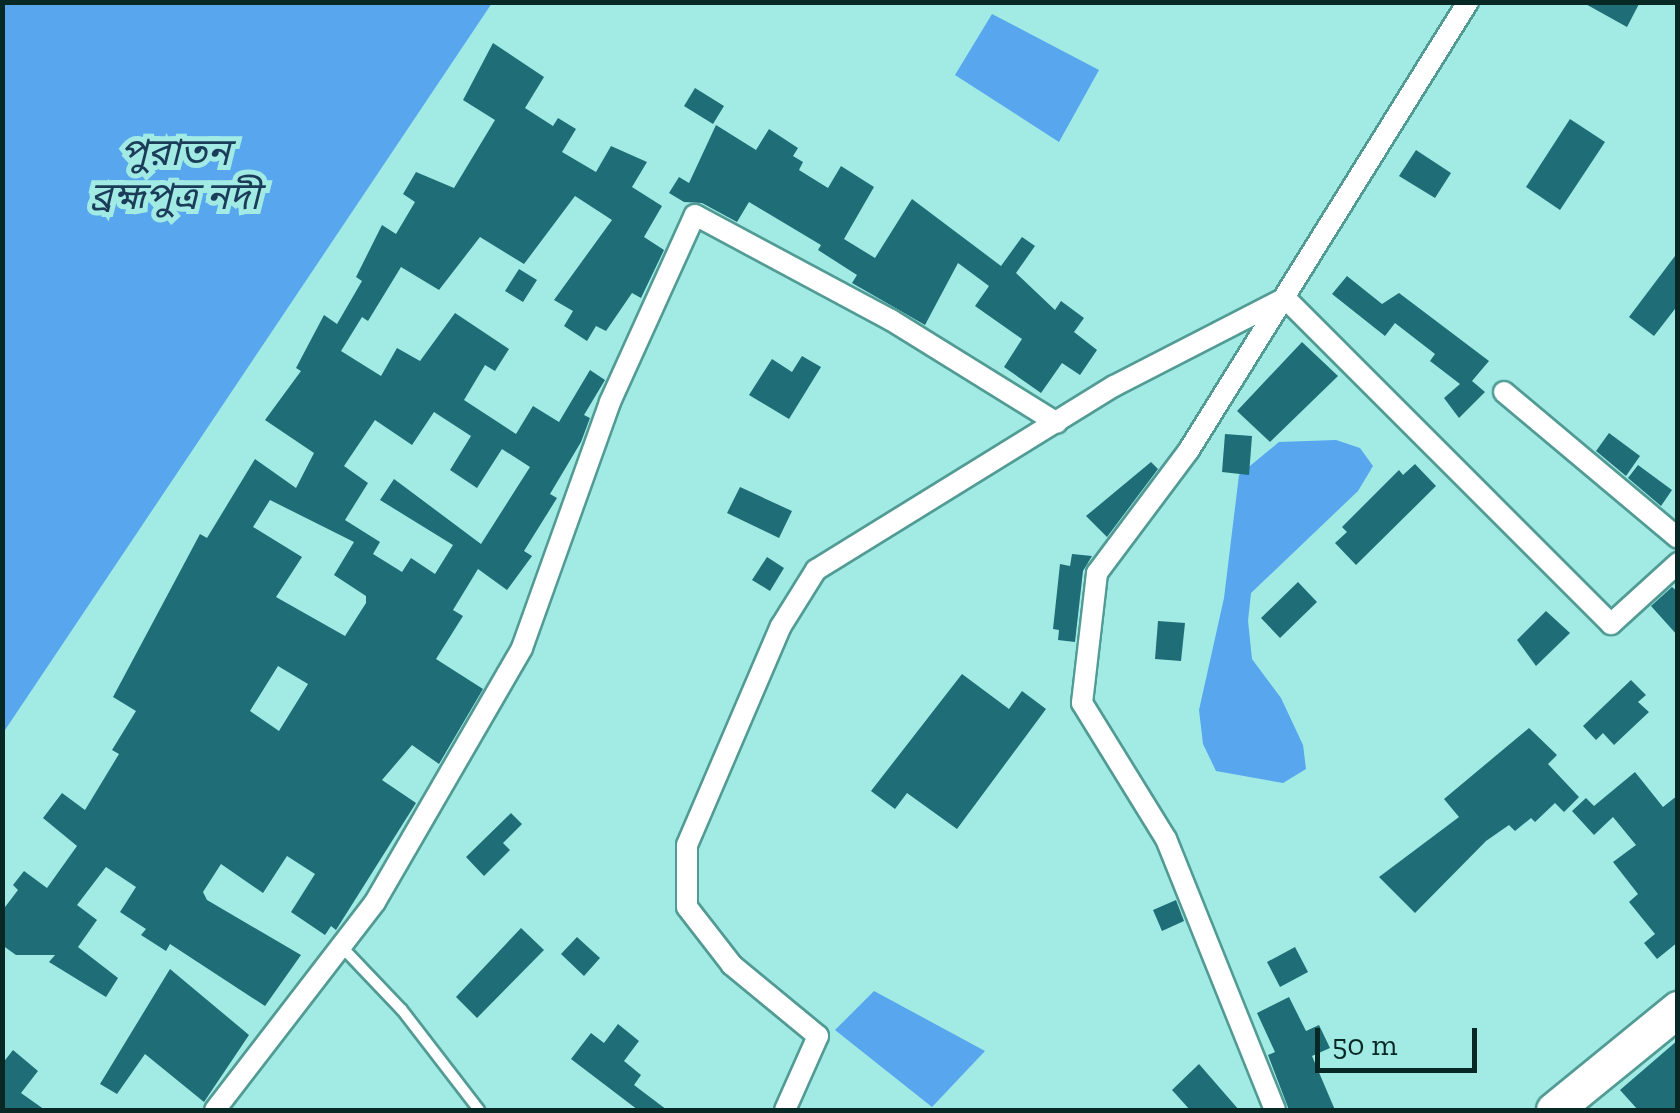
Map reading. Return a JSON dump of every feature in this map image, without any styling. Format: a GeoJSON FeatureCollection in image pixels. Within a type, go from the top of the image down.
{"type":"FeatureCollection","features":[{"type":"Feature","properties":{"kind":"highway"},"geometry":{"type":"LineString","coordinates":[[1554,1110],[1678,1009]]}},
{"type":"Feature","properties":{"kind":"street"},"geometry":{"type":"LineString","coordinates":[[1275,1110],[1166,838],[1082,703],[1098,573],[1190,450],[1468,2]]}},
{"type":"Feature","properties":{"kind":"street"},"geometry":{"type":"LineString","coordinates":[[215,1110],[375,902],[522,648],[610,402],[695,216],[891,320],[1057,423]]}},
{"type":"Feature","properties":{"kind":"street"},"geometry":{"type":"LineString","coordinates":[[786,1110],[818,1036],[732,966],[687,906],[687,845],[781,626],[816,570],[1057,423],[1286,298]]}},
{"type":"Feature","properties":{"kind":"street"},"geometry":{"type":"LineString","coordinates":[[1286,298],[1611,624],[1678,563]]}},
{"type":"Feature","properties":{"kind":"street"},"geometry":{"type":"LineString","coordinates":[[1504,392],[1678,538]]}},
{"type":"Feature","properties":{"kind":"lane"},"geometry":{"type":"LineString","coordinates":[[342,946],[402,1010],[479,1110]]}},
{"type":"Feature","properties":{"kind":"water","name":"পুরাতন ব্রহ্মপুত্র নদী"},"geometry":{"type":"Polygon","coordinates":[[[2,3],[492,3],[3,733],[2,3]]]}},
{"type":"Feature","properties":{"kind":"water"},"geometry":{"type":"Polygon","coordinates":[[[992,14],[1099,70],[1059,142],[955,75],[992,14]]]}},
{"type":"Feature","properties":{"kind":"water"},"geometry":{"type":"Polygon","coordinates":[[[1336,440],[1360,448],[1373,466],[1358,491],[1251,593],[1248,621],[1252,659],[1281,698],[1303,745],[1306,769],[1283,783],[1216,771],[1203,744],[1199,710],[1224,598],[1239,475],[1279,442],[1336,440]]]}},
{"type":"Feature","properties":{"kind":"water"},"geometry":{"type":"Polygon","coordinates":[[[874,991],[985,1051],[932,1107],[835,1030],[874,991]]]}},
{"type":"Feature","properties":{"kind":"building"},"geometry":{"type":"Polygon","coordinates":[[[1582,2],[1640,2],[1627,27],[1582,2]]]}},
{"type":"Feature","properties":{"kind":"building"},"geometry":{"type":"Polygon","coordinates":[[[493,43],[544,77],[525,108],[553,126],[558,118],[576,129],[562,152],[596,172],[611,146],[647,162],[632,187],[662,206],[644,237],[664,250],[641,298],[632,293],[606,331],[596,326],[587,341],[564,326],[573,311],[554,300],[612,220],[575,196],[524,264],[480,237],[439,290],[401,267],[368,321],[362,317],[341,351],[381,376],[397,348],[420,361],[455,313],[509,349],[495,371],[485,365],[464,400],[516,434],[533,406],[559,422],[590,370],[605,380],[584,415],[590,418],[581,442],[550,494],[557,498],[524,551],[532,556],[507,590],[478,569],[453,610],[463,616],[436,659],[483,689],[439,764],[412,745],[382,780],[416,803],[336,930],[331,926],[325,935],[291,912],[315,874],[287,856],[263,893],[221,864],[203,892],[207,900],[301,955],[265,1006],[170,944],[166,951],[141,935],[146,929],[120,912],[136,887],[106,867],[77,905],[97,920],[78,947],[118,978],[106,997],[49,962],[55,955],[16,955],[2,945],[2,911],[18,890],[13,885],[24,871],[47,888],[77,846],[43,818],[62,793],[85,810],[119,754],[112,750],[136,711],[113,697],[200,534],[207,538],[255,459],[296,488],[314,453],[265,420],[301,371],[296,368],[324,315],[337,324],[362,281],[356,277],[382,225],[396,234],[415,202],[403,194],[416,172],[454,188],[495,120],[463,100],[493,43]],[[434,412],[412,445],[375,420],[344,466],[368,483],[345,520],[380,542],[373,554],[402,572],[411,558],[435,574],[453,545],[380,500],[394,479],[481,544],[530,467],[502,449],[477,488],[450,470],[471,436],[434,412]],[[270,500],[253,527],[302,557],[276,597],[345,636],[366,603],[366,596],[334,575],[354,542],[270,500]],[[278,666],[250,711],[279,731],[308,684],[278,666]]]}},
{"type":"Feature","properties":{"kind":"building"},"geometry":{"type":"Polygon","coordinates":[[[695,88],[724,106],[713,124],[684,106],[695,88]]]}},
{"type":"Feature","properties":{"kind":"building"},"geometry":{"type":"Polygon","coordinates":[[[1570,119],[1605,142],[1560,210],[1526,187],[1570,119]]]}},
{"type":"Feature","properties":{"kind":"building"},"geometry":{"type":"Polygon","coordinates":[[[716,125],[756,150],[769,129],[798,148],[793,156],[803,162],[799,170],[828,188],[841,166],[874,187],[844,239],[875,258],[912,199],[1001,266],[1022,237],[1035,246],[1016,273],[1055,310],[1061,301],[1084,318],[1074,332],[1097,350],[1080,375],[1062,363],[1041,393],[1004,367],[1022,339],[975,306],[989,286],[958,263],[925,325],[852,283],[857,275],[818,250],[821,245],[749,202],[737,222],[702,203],[684,202],[669,193],[679,177],[689,183],[716,125]]]}},
{"type":"Feature","properties":{"kind":"building"},"geometry":{"type":"Polygon","coordinates":[[[1416,150],[1451,173],[1435,198],[1399,176],[1416,150]]]}},
{"type":"Feature","properties":{"kind":"building"},"geometry":{"type":"Polygon","coordinates":[[[1678,252],[1678,305],[1654,336],[1629,317],[1678,252]]]}},
{"type":"Feature","properties":{"kind":"building"},"geometry":{"type":"Polygon","coordinates":[[[519,269],[537,280],[523,302],[505,291],[519,269]]]}},
{"type":"Feature","properties":{"kind":"building"},"geometry":{"type":"Polygon","coordinates":[[[1347,276],[1382,304],[1399,293],[1489,361],[1472,381],[1485,392],[1459,418],[1444,398],[1460,384],[1430,361],[1435,354],[1395,323],[1385,336],[1332,294],[1347,276]]]}},
{"type":"Feature","properties":{"kind":"building"},"geometry":{"type":"Polygon","coordinates":[[[1302,342],[1338,376],[1270,442],[1237,411],[1302,342]]]}},
{"type":"Feature","properties":{"kind":"building"},"geometry":{"type":"Polygon","coordinates":[[[802,356],[821,367],[789,419],[749,395],[772,359],[792,372],[802,356]]]}},
{"type":"Feature","properties":{"kind":"building"},"geometry":{"type":"Polygon","coordinates":[[[1609,433],[1640,456],[1626,476],[1596,451],[1609,433]]]}},
{"type":"Feature","properties":{"kind":"building"},"geometry":{"type":"Polygon","coordinates":[[[1225,434],[1252,436],[1249,475],[1222,472],[1225,434]]]}},
{"type":"Feature","properties":{"kind":"building"},"geometry":{"type":"Polygon","coordinates":[[[1151,462],[1158,469],[1107,537],[1086,516],[1151,462]]]}},
{"type":"Feature","properties":{"kind":"building"},"geometry":{"type":"Polygon","coordinates":[[[1415,464],[1436,486],[1356,565],[1335,543],[1347,532],[1342,527],[1399,470],[1403,475],[1415,464]]]}},
{"type":"Feature","properties":{"kind":"building"},"geometry":{"type":"Polygon","coordinates":[[[1638,465],[1672,490],[1661,506],[1628,478],[1638,465]]]}},
{"type":"Feature","properties":{"kind":"building"},"geometry":{"type":"Polygon","coordinates":[[[740,487],[792,511],[779,538],[727,513],[740,487]]]}},
{"type":"Feature","properties":{"kind":"building"},"geometry":{"type":"Polygon","coordinates":[[[1072,554],[1092,556],[1083,571],[1075,642],[1058,640],[1059,630],[1053,629],[1060,564],[1070,566],[1072,554]]]}},
{"type":"Feature","properties":{"kind":"building"},"geometry":{"type":"Polygon","coordinates":[[[767,557],[784,568],[770,591],[752,580],[767,557]]]}},
{"type":"Feature","properties":{"kind":"building"},"geometry":{"type":"Polygon","coordinates":[[[1298,582],[1317,602],[1280,638],[1261,618],[1298,582]]]}},
{"type":"Feature","properties":{"kind":"building"},"geometry":{"type":"Polygon","coordinates":[[[1672,587],[1678,592],[1678,636],[1651,606],[1672,587]]]}},
{"type":"Feature","properties":{"kind":"building"},"geometry":{"type":"Polygon","coordinates":[[[1546,611],[1570,633],[1536,666],[1517,640],[1546,611]]]}},
{"type":"Feature","properties":{"kind":"building"},"geometry":{"type":"Polygon","coordinates":[[[1158,621],[1185,623],[1181,661],[1155,659],[1158,621]]]}},
{"type":"Feature","properties":{"kind":"building"},"geometry":{"type":"Polygon","coordinates":[[[962,674],[1009,709],[1022,691],[1046,709],[957,829],[907,793],[895,809],[871,791],[962,674]]]}},
{"type":"Feature","properties":{"kind":"building"},"geometry":{"type":"Polygon","coordinates":[[[1631,680],[1646,695],[1638,702],[1649,712],[1614,745],[1603,733],[1596,740],[1583,726],[1631,680]]]}},
{"type":"Feature","properties":{"kind":"building"},"geometry":{"type":"Polygon","coordinates":[[[1529,728],[1557,755],[1548,764],[1579,797],[1564,812],[1555,803],[1535,822],[1531,818],[1515,831],[1509,825],[1486,841],[1415,913],[1379,877],[1459,817],[1444,799],[1529,728]]]}},
{"type":"Feature","properties":{"kind":"building"},"geometry":{"type":"Polygon","coordinates":[[[1635,772],[1663,807],[1678,795],[1678,942],[1657,959],[1644,943],[1655,934],[1629,902],[1638,894],[1613,862],[1636,845],[1613,817],[1594,835],[1572,811],[1586,798],[1594,806],[1635,772]]]}},
{"type":"Feature","properties":{"kind":"building"},"geometry":{"type":"Polygon","coordinates":[[[511,813],[522,824],[503,843],[510,850],[484,876],[466,857],[511,813]]]}},
{"type":"Feature","properties":{"kind":"building"},"geometry":{"type":"Polygon","coordinates":[[[1176,900],[1184,921],[1162,931],[1153,910],[1176,900]]]}},
{"type":"Feature","properties":{"kind":"building"},"geometry":{"type":"Polygon","coordinates":[[[521,928],[544,950],[477,1018],[456,997],[521,928]]]}},
{"type":"Feature","properties":{"kind":"building"},"geometry":{"type":"Polygon","coordinates":[[[577,937],[600,958],[584,976],[561,954],[577,937]]]}},
{"type":"Feature","properties":{"kind":"building"},"geometry":{"type":"Polygon","coordinates":[[[1295,947],[1308,972],[1280,987],[1267,962],[1295,947]]]}},
{"type":"Feature","properties":{"kind":"building"},"geometry":{"type":"Polygon","coordinates":[[[170,969],[249,1035],[204,1102],[145,1054],[117,1094],[100,1084],[170,969]]]}},
{"type":"Feature","properties":{"kind":"building"},"geometry":{"type":"Polygon","coordinates":[[[1289,997],[1306,1031],[1319,1025],[1330,1048],[1312,1056],[1335,1110],[1289,1110],[1268,1055],[1275,1052],[1257,1013],[1289,997]]]}},
{"type":"Feature","properties":{"kind":"building"},"geometry":{"type":"Polygon","coordinates":[[[618,1024],[639,1041],[624,1061],[641,1075],[634,1085],[667,1110],[638,1110],[571,1059],[591,1033],[604,1043],[618,1024]]]}},
{"type":"Feature","properties":{"kind":"building"},"geometry":{"type":"Polygon","coordinates":[[[1678,1040],[1678,1110],[1638,1110],[1620,1090],[1678,1040]]]}},
{"type":"Feature","properties":{"kind":"building"},"geometry":{"type":"Polygon","coordinates":[[[13,1050],[38,1071],[21,1093],[45,1110],[2,1110],[2,1064],[13,1050]]]}},
{"type":"Feature","properties":{"kind":"building"},"geometry":{"type":"Polygon","coordinates":[[[1199,1064],[1239,1110],[1190,1110],[1172,1090],[1199,1064]]]}}]}
